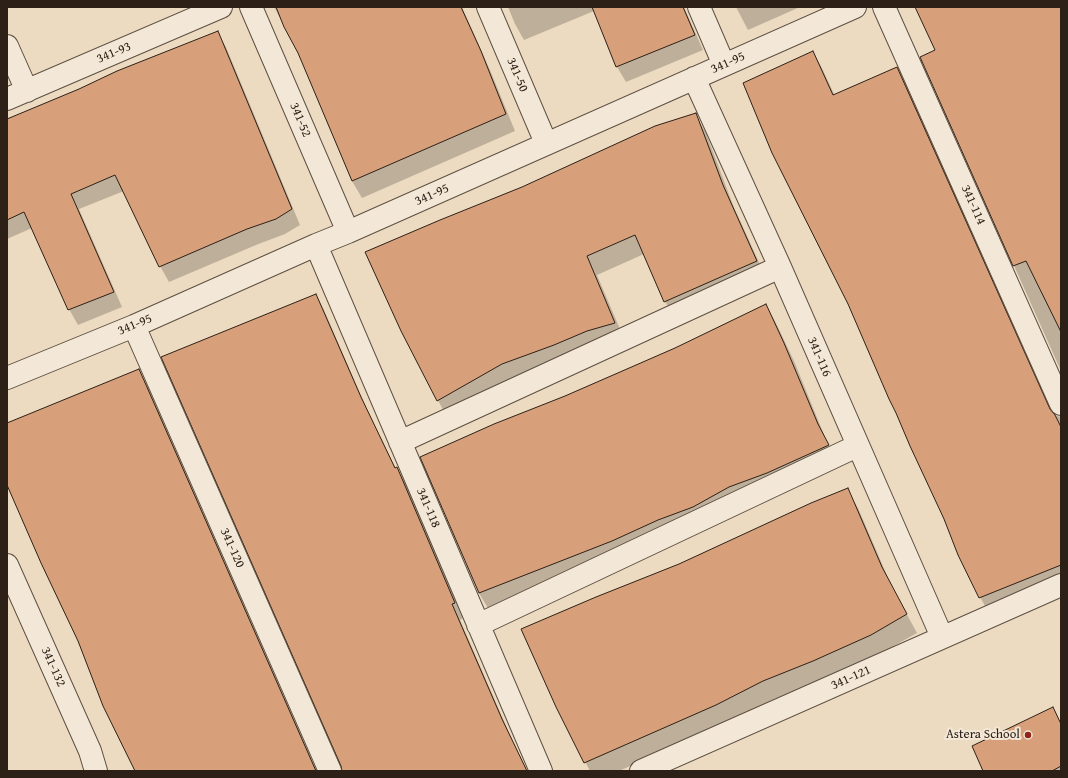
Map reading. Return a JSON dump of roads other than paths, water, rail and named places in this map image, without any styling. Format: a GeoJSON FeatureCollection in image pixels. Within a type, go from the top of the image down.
{"type":"FeatureCollection","features":[{"type":"Feature","properties":{"kind":"street","name":"341-93"},"geometry":{"type":"LineString","coordinates":[[7,99],[221,7]]}},
{"type":"Feature","properties":{"kind":"street","name":"341-52"},"geometry":{"type":"LineString","coordinates":[[251,7],[348,232]]}},
{"type":"Feature","properties":{"kind":"street","name":"341-50"},"geometry":{"type":"LineString","coordinates":[[488,7],[546,143]]}},
{"type":"Feature","properties":{"kind":"street"},"geometry":{"type":"LineString","coordinates":[[698,7],[724,65]]}},
{"type":"Feature","properties":{"kind":"street","name":"341-95"},"geometry":{"type":"LineString","coordinates":[[7,378],[134,326],[855,7]]}},
{"type":"Feature","properties":{"kind":"street","name":"341-114"},"geometry":{"type":"LineString","coordinates":[[884,7],[1061,404]]}},
{"type":"Feature","properties":{"kind":"street"},"geometry":{"type":"LineString","coordinates":[[7,46],[27,91]]}},
{"type":"Feature","properties":{"kind":"street","name":"341-116"},"geometry":{"type":"LineString","coordinates":[[694,78],[780,267],[942,638]]}},
{"type":"Feature","properties":{"kind":"street","name":"341-118"},"geometry":{"type":"LineString","coordinates":[[316,245],[541,771]]}},
{"type":"Feature","properties":{"kind":"street"},"geometry":{"type":"LineString","coordinates":[[400,442],[780,267]]}},
{"type":"Feature","properties":{"kind":"street","name":"341-120"},"geometry":{"type":"LineString","coordinates":[[134,326],[330,771]]}},
{"type":"Feature","properties":{"kind":"street"},"geometry":{"type":"LineString","coordinates":[[478,625],[857,446]]}},
{"type":"Feature","properties":{"kind":"street","name":"341-132"},"geometry":{"type":"LineString","coordinates":[[7,565],[90,751],[96,771]]}},
{"type":"Feature","properties":{"kind":"street","name":"341-121"},"geometry":{"type":"LineString","coordinates":[[641,771],[1061,585]]}},
{"type":"Feature","properties":{"kind":"place","name":"Astera School"},"geometry":{"type":"Point","coordinates":[1028,735]}}]}
